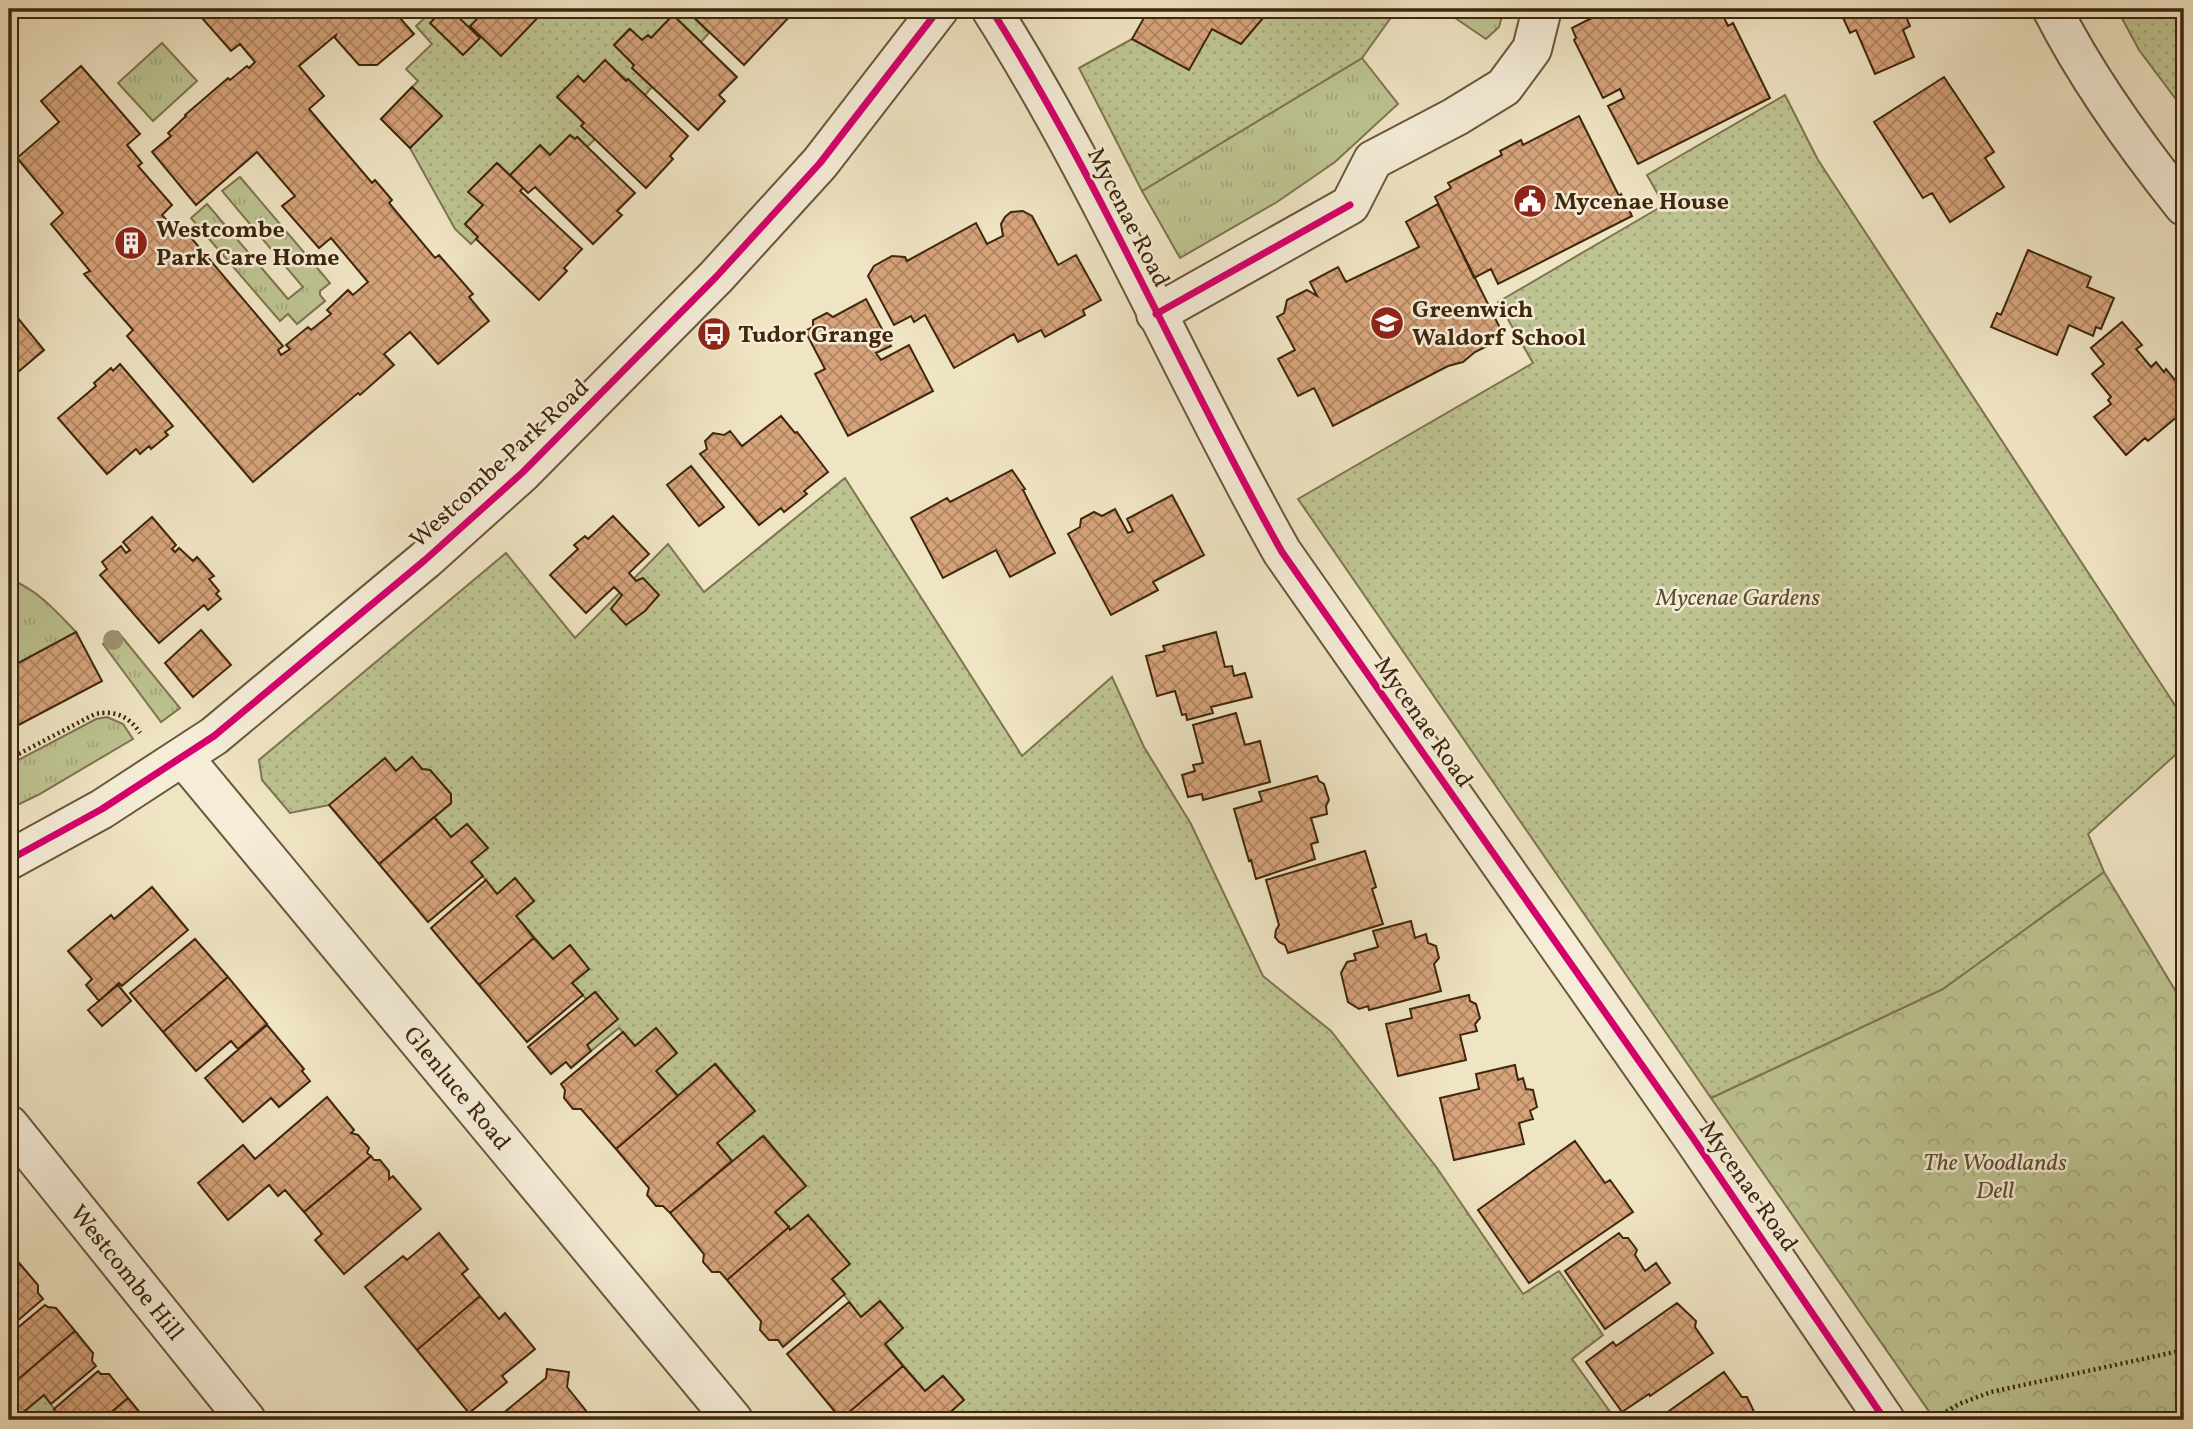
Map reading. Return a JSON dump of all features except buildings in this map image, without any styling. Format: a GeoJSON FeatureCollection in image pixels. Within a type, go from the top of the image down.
{"type":"FeatureCollection","features":[{"type":"Feature","properties":{"kind":"street","name":"Westcombe Park Road"},"geometry":{"type":"LineString","coordinates":[[9,860],[102,809],[214,736],[425,560],[523,472],[716,277],[820,163],[939,9]]}},
{"type":"Feature","properties":{"kind":"street","name":"Mycenae Road"},"geometry":{"type":"LineString","coordinates":[[991,9],[1053,110],[1242,481],[1282,552],[1693,1138],[1885,1420]]}},
{"type":"Feature","properties":{"kind":"street"},"geometry":{"type":"LineString","coordinates":[[1156,314],[1350,205],[1373,160],[1455,117],[1504,87],[1532,48],[1542,9]]}},
{"type":"Feature","properties":{"kind":"street"},"geometry":{"type":"LineString","coordinates":[[2052,9],[2074,52],[2149,163],[2184,206]]}},
{"type":"Feature","properties":{"kind":"street","name":"Glenluce Road"},"geometry":{"type":"LineString","coordinates":[[183,757],[733,1420]]}},
{"type":"Feature","properties":{"kind":"street","name":"Westcombe Hill"},"geometry":{"type":"LineString","coordinates":[[9,1125],[246,1420]]}},
{"type":"Feature","properties":{"kind":"path"},"geometry":{"type":"LineString","coordinates":[[9,759],[95,714],[106,712],[126,718],[134,724],[144,740]]}},
{"type":"Feature","properties":{"kind":"path"},"geometry":{"type":"LineString","coordinates":[[1932,1420],[1959,1404],[1991,1392],[2184,1350]]}},
{"type":"Feature","properties":{"kind":"green space"},"geometry":{"type":"Polygon","coordinates":[[[434,9],[685,9],[709,33],[701,42],[673,15],[651,38],[648,35],[642,40],[629,29],[614,45],[652,87],[645,95],[605,61],[584,82],[578,76],[558,98],[584,123],[595,139],[587,147],[578,137],[575,139],[570,135],[550,155],[540,146],[510,175],[497,163],[469,192],[483,205],[465,224],[478,237],[471,244],[455,229],[410,148],[381,119],[418,81],[406,69],[432,44],[416,26],[434,9]]]}},
{"type":"Feature","properties":{"kind":"green space"},"geometry":{"type":"Polygon","coordinates":[[[1266,9],[1397,9],[1362,58],[1142,191],[1079,68],[1132,39],[1212,29],[1241,44],[1268,12],[1266,9]]]}},
{"type":"Feature","properties":{"kind":"green space"},"geometry":{"type":"Polygon","coordinates":[[[1442,9],[1504,9],[1499,27],[1486,39],[1442,9]]]}},
{"type":"Feature","properties":{"kind":"green space"},"geometry":{"type":"Polygon","coordinates":[[[2117,9],[2184,9],[2184,110],[2139,50],[2117,9]]]}},
{"type":"Feature","properties":{"kind":"green space"},"geometry":{"type":"Polygon","coordinates":[[[162,43],[197,81],[153,121],[118,83],[162,43]]]}},
{"type":"Feature","properties":{"kind":"green space"},"geometry":{"type":"Polygon","coordinates":[[[1362,58],[1398,104],[1335,162],[1277,202],[1180,258],[1142,191],[1362,58]]]}},
{"type":"Feature","properties":{"kind":"green space","name":"Mycenae Gardens"},"geometry":{"type":"Polygon","coordinates":[[[1785,95],[1818,160],[2184,719],[2184,747],[2088,834],[2104,872],[1943,989],[1711,1098],[1298,499],[1533,363],[1498,302],[1664,205],[1647,175],[1785,95]]]}},
{"type":"Feature","properties":{"kind":"green space"},"geometry":{"type":"Polygon","coordinates":[[[240,177],[330,283],[320,291],[325,301],[297,324],[288,314],[280,321],[191,218],[207,204],[288,299],[303,287],[222,191],[240,177]]]}},
{"type":"Feature","properties":{"kind":"green space"},"geometry":{"type":"Polygon","coordinates":[[[845,478],[1022,756],[1112,677],[1144,747],[1191,824],[1263,976],[1331,1031],[1437,1168],[1523,1294],[1559,1271],[1603,1335],[1572,1359],[1616,1420],[949,1420],[946,1416],[963,1400],[943,1376],[925,1391],[885,1344],[903,1328],[880,1301],[861,1317],[832,1279],[849,1264],[790,1230],[775,1212],[805,1186],[764,1136],[733,1162],[717,1143],[755,1111],[716,1064],[678,1096],[656,1071],[677,1053],[656,1029],[635,1046],[619,1028],[591,1051],[587,1045],[617,1019],[596,992],[586,999],[572,983],[589,969],[570,946],[553,959],[516,916],[534,901],[515,879],[497,894],[471,862],[487,848],[451,837],[434,817],[451,804],[451,794],[430,770],[422,769],[412,757],[396,771],[329,805],[290,813],[262,780],[259,760],[506,553],[575,638],[668,544],[704,592],[845,478]]]}},
{"type":"Feature","properties":{"kind":"green space"},"geometry":{"type":"Polygon","coordinates":[[[9,579],[37,595],[76,632],[9,668],[9,579]]]}},
{"type":"Feature","properties":{"kind":"green space"},"geometry":{"type":"Polygon","coordinates":[[[118,632],[180,708],[161,722],[103,644],[118,632]]]}},
{"type":"Feature","properties":{"kind":"green space"},"geometry":{"type":"Polygon","coordinates":[[[107,717],[123,724],[133,739],[9,809],[9,765],[96,719],[107,717]]]}},
{"type":"Feature","properties":{"kind":"green space","name":"The Woodlands Dell"},"geometry":{"type":"Polygon","coordinates":[[[2104,872],[2184,1005],[2184,1420],[1935,1420],[1711,1098],[1943,989],[2104,872]]]}},
{"type":"Feature","properties":{"kind":"green space"},"geometry":{"type":"Polygon","coordinates":[[[44,1395],[61,1418],[14,1420],[44,1395]]]}},
{"type":"Feature","properties":{"kind":"cycle path"},"geometry":{"type":"LineString","coordinates":[[9,860],[102,809],[214,736],[425,560],[523,472],[716,277],[820,163],[939,9]]}},
{"type":"Feature","properties":{"kind":"cycle path"},"geometry":{"type":"LineString","coordinates":[[991,9],[1069,142],[1282,552],[1693,1138],[1885,1420]]}},
{"type":"Feature","properties":{"kind":"cycle path"},"geometry":{"type":"LineString","coordinates":[[1156,314],[1350,205]]}},
{"type":"Feature","properties":{"kind":"place","name":"Mycenae House"},"geometry":{"type":"Point","coordinates":[1530,201]}},
{"type":"Feature","properties":{"kind":"place","name":"Westcombe Park Care Home"},"geometry":{"type":"Point","coordinates":[131,243]}},
{"type":"Feature","properties":{"kind":"place","name":"Greenwich Waldorf School"},"geometry":{"type":"Point","coordinates":[1387,323]}},
{"type":"Feature","properties":{"kind":"place","name":"Tudor Grange"},"geometry":{"type":"Point","coordinates":[714,334]}}]}
